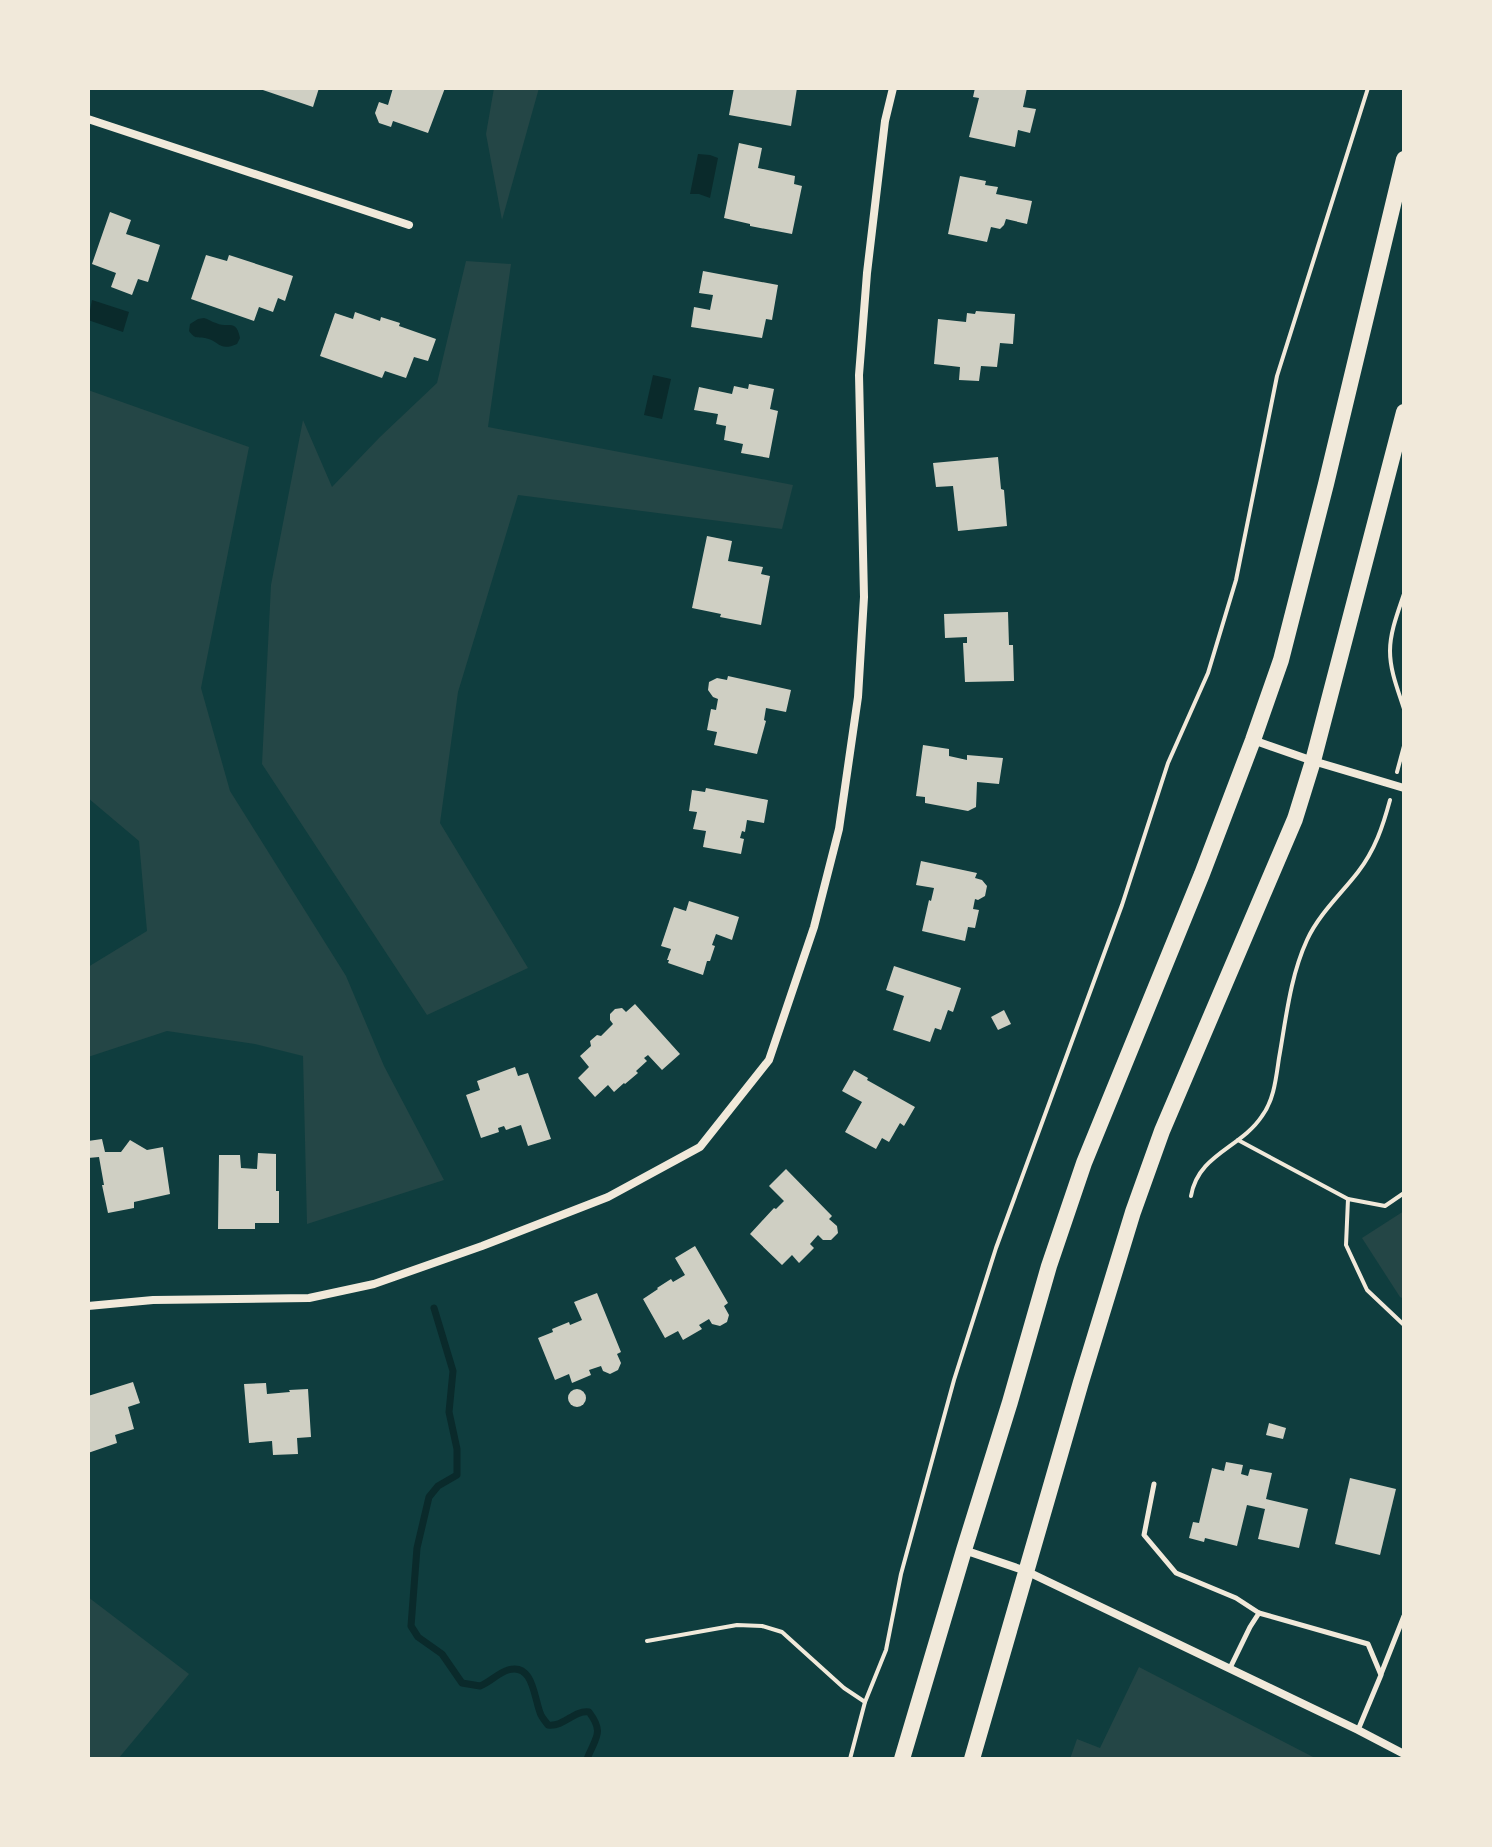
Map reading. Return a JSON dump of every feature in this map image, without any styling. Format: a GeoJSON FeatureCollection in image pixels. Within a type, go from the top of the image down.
{"type":"FeatureCollection","features":[{"type":"Feature","properties":{"kind":"main road"},"geometry":{"type":"LineString","coordinates":[[902,1759],[1049,1266],[1084,1163],[1202,874],[1285,645],[1404,159]]}},
{"type":"Feature","properties":{"kind":"main road"},"geometry":{"type":"LineString","coordinates":[[972,1759],[1111,1278],[1138,1198],[1162,1131],[1295,819],[1404,412]]}},
{"type":"Feature","properties":{"kind":"street"},"geometry":{"type":"LineString","coordinates":[[88,1306],[153,1300],[309,1298],[374,1284],[455,1255],[608,1197],[700,1147],[769,1060],[814,927],[839,829],[858,697],[864,597],[859,375],[881,151],[893,88]]}},
{"type":"Feature","properties":{"kind":"street"},"geometry":{"type":"LineString","coordinates":[[88,119],[409,225]]}},
{"type":"Feature","properties":{"kind":"street"},"geometry":{"type":"LineString","coordinates":[[1253,740],[1399,787]]}},
{"type":"Feature","properties":{"kind":"street"},"geometry":{"type":"LineString","coordinates":[[964,1550],[1026,1571],[1404,1754]]}},
{"type":"Feature","properties":{"kind":"lane"},"geometry":{"type":"LineString","coordinates":[[1154,1484],[1144,1535],[1176,1573],[1236,1598],[1259,1613],[1368,1644],[1381,1675]]}},
{"type":"Feature","properties":{"kind":"lane"},"geometry":{"type":"LineString","coordinates":[[1230,1668],[1259,1613]]}},
{"type":"Feature","properties":{"kind":"lane"},"geometry":{"type":"LineString","coordinates":[[1358,1730],[1404,1616]]}},
{"type":"Feature","properties":{"kind":"path"},"geometry":{"type":"LineString","coordinates":[[850,1759],[865,1702],[886,1650],[913,1529],[954,1380],[996,1248],[1122,905],[1168,763],[1208,673],[1236,580],[1277,376],[1368,88]]}},
{"type":"Feature","properties":{"kind":"path"},"geometry":{"type":"LineString","coordinates":[[1404,594],[1389,649],[1404,709]]}},
{"type":"Feature","properties":{"kind":"path"},"geometry":{"type":"LineString","coordinates":[[1191,1196],[1201,1169],[1263,1116],[1273,1092],[1294,973],[1308,937],[1376,845],[1399,787],[1404,746]]}},
{"type":"Feature","properties":{"kind":"path"},"geometry":{"type":"LineString","coordinates":[[1238,1140],[1348,1199],[1385,1206],[1404,1193]]}},
{"type":"Feature","properties":{"kind":"path"},"geometry":{"type":"LineString","coordinates":[[1348,1199],[1346,1245],[1367,1290],[1404,1325]]}},
{"type":"Feature","properties":{"kind":"path"},"geometry":{"type":"LineString","coordinates":[[647,1641],[737,1625],[762,1626],[782,1632],[844,1688],[865,1702]]}},
{"type":"Feature","properties":{"kind":"shaded area"},"geometry":{"type":"Polygon","coordinates":[[[494,88],[539,88],[502,220],[486,134],[494,88]]]}},
{"type":"Feature","properties":{"kind":"shaded area"},"geometry":{"type":"Polygon","coordinates":[[[698,154],[718,158],[710,198],[690,194],[698,154]]]}},
{"type":"Feature","properties":{"kind":"shaded area"},"geometry":{"type":"Polygon","coordinates":[[[466,261],[511,264],[488,427],[793,485],[782,529],[518,495],[458,692],[440,823],[528,968],[427,1015],[262,764],[271,585],[303,420],[332,487],[437,383],[466,261]]]}},
{"type":"Feature","properties":{"kind":"shaded area"},"geometry":{"type":"Polygon","coordinates":[[[92,300],[129,312],[123,332],[88,320],[92,300]]]}},
{"type":"Feature","properties":{"kind":"shaded area"},"geometry":{"type":"Polygon","coordinates":[[[204,318],[220,325],[234,326],[240,338],[237,344],[223,346],[193,335],[189,331],[190,324],[204,318]]]}},
{"type":"Feature","properties":{"kind":"shaded area"},"geometry":{"type":"Polygon","coordinates":[[[653,375],[671,379],[662,419],[644,415],[653,375]]]}},
{"type":"Feature","properties":{"kind":"shaded area"},"geometry":{"type":"Polygon","coordinates":[[[88,390],[249,447],[201,688],[230,791],[346,976],[384,1066],[444,1180],[307,1224],[303,1056],[255,1044],[167,1031],[88,1057],[88,967],[147,931],[139,841],[88,798],[88,390]]]}},
{"type":"Feature","properties":{"kind":"shaded area"},"geometry":{"type":"Polygon","coordinates":[[[1404,1211],[1404,1299],[1362,1238],[1404,1211]]]}},
{"type":"Feature","properties":{"kind":"shaded area"},"geometry":{"type":"Polygon","coordinates":[[[88,1597],[189,1674],[118,1759],[88,1759],[88,1597]]]}},
{"type":"Feature","properties":{"kind":"shaded area"},"geometry":{"type":"Polygon","coordinates":[[[1139,1667],[1317,1759],[1070,1759],[1077,1739],[1100,1748],[1139,1667]]]}},
{"type":"Feature","properties":{"kind":"building"},"geometry":{"type":"Polygon","coordinates":[[[257,88],[319,88],[313,107],[257,88]]]}},
{"type":"Feature","properties":{"kind":"building"},"geometry":{"type":"Polygon","coordinates":[[[393,88],[445,88],[428,133],[393,121],[391,127],[379,123],[375,113],[379,102],[388,105],[393,88]]]}},
{"type":"Feature","properties":{"kind":"building"},"geometry":{"type":"Polygon","coordinates":[[[734,88],[797,88],[791,126],[729,115],[734,88]]]}},
{"type":"Feature","properties":{"kind":"building"},"geometry":{"type":"Polygon","coordinates":[[[975,88],[1027,88],[1023,107],[1036,109],[1030,133],[1018,130],[1015,147],[969,137],[979,98],[973,97],[975,88]]]}},
{"type":"Feature","properties":{"kind":"building"},"geometry":{"type":"Polygon","coordinates":[[[739,143],[762,148],[758,168],[795,176],[794,184],[802,186],[792,234],[724,218],[739,143]]]}},
{"type":"Feature","properties":{"kind":"building"},"geometry":{"type":"Polygon","coordinates":[[[960,176],[986,181],[985,185],[998,187],[996,194],[1032,201],[1027,224],[1006,219],[1000,229],[991,227],[987,242],[948,234],[960,176]]]}},
{"type":"Feature","properties":{"kind":"building"},"geometry":{"type":"Polygon","coordinates":[[[110,212],[131,220],[126,234],[160,245],[148,282],[138,279],[132,295],[111,287],[116,273],[92,264],[110,212]]]}},
{"type":"Feature","properties":{"kind":"building"},"geometry":{"type":"Polygon","coordinates":[[[206,255],[227,261],[229,255],[293,276],[285,301],[278,298],[273,312],[259,307],[254,321],[191,299],[206,255]]]}},
{"type":"Feature","properties":{"kind":"building"},"geometry":{"type":"Polygon","coordinates":[[[703,271],[778,285],[772,320],[766,319],[762,338],[691,327],[694,307],[710,310],[713,295],[699,293],[703,271]]]}},
{"type":"Feature","properties":{"kind":"building"},"geometry":{"type":"Polygon","coordinates":[[[976,311],[1015,314],[1013,344],[1000,343],[997,367],[981,366],[979,381],[959,380],[960,367],[934,364],[938,319],[966,322],[967,313],[975,314],[976,311]]]}},
{"type":"Feature","properties":{"kind":"building"},"geometry":{"type":"Polygon","coordinates":[[[355,312],[380,321],[381,317],[400,323],[399,326],[436,339],[428,361],[414,357],[406,378],[385,371],[382,378],[320,356],[335,313],[353,319],[355,312]]]}},
{"type":"Feature","properties":{"kind":"building"},"geometry":{"type":"Polygon","coordinates":[[[749,384],[774,389],[770,409],[778,411],[769,458],[741,453],[743,444],[724,440],[726,426],[716,424],[718,414],[694,410],[699,387],[732,394],[734,386],[748,389],[749,384]]]}},
{"type":"Feature","properties":{"kind":"building"},"geometry":{"type":"Polygon","coordinates":[[[998,457],[1007,526],[958,531],[953,486],[936,487],[933,463],[998,457]]]}},
{"type":"Feature","properties":{"kind":"building"},"geometry":{"type":"Polygon","coordinates":[[[707,536],[732,541],[728,561],[763,567],[761,574],[770,576],[761,625],[692,608],[707,536]]]}},
{"type":"Feature","properties":{"kind":"building"},"geometry":{"type":"Polygon","coordinates":[[[1008,612],[1014,681],[965,682],[963,643],[967,643],[967,637],[945,638],[944,614],[1008,612]]]}},
{"type":"Feature","properties":{"kind":"building"},"geometry":{"type":"Polygon","coordinates":[[[728,676],[791,690],[786,712],[766,708],[766,721],[757,754],[714,745],[717,732],[707,730],[711,709],[716,710],[718,699],[708,690],[709,682],[717,678],[727,680],[728,676]]]}},
{"type":"Feature","properties":{"kind":"building"},"geometry":{"type":"Polygon","coordinates":[[[923,745],[949,749],[949,756],[967,760],[967,755],[1003,758],[999,784],[977,782],[976,807],[968,811],[925,803],[925,797],[916,796],[923,745]]]}},
{"type":"Feature","properties":{"kind":"building"},"geometry":{"type":"Polygon","coordinates":[[[706,788],[768,800],[764,823],[747,820],[745,832],[742,831],[740,838],[744,839],[741,854],[703,847],[706,831],[693,829],[697,812],[689,811],[692,790],[705,792],[706,788]]]}},
{"type":"Feature","properties":{"kind":"building"},"geometry":{"type":"Polygon","coordinates":[[[921,861],[977,873],[975,878],[987,886],[985,896],[975,899],[973,909],[979,910],[975,928],[968,927],[965,941],[922,931],[934,888],[916,885],[921,861]]]}},
{"type":"Feature","properties":{"kind":"building"},"geometry":{"type":"Polygon","coordinates":[[[689,901],[739,917],[732,940],[716,934],[712,945],[715,946],[703,975],[668,963],[671,949],[661,946],[674,907],[686,911],[689,901]]]}},
{"type":"Feature","properties":{"kind":"building"},"geometry":{"type":"Polygon","coordinates":[[[894,966],[961,988],[953,1012],[948,1010],[941,1030],[935,1028],[930,1042],[893,1030],[904,996],[886,990],[894,966]]]}},
{"type":"Feature","properties":{"kind":"building"},"geometry":{"type":"Polygon","coordinates":[[[635,1004],[680,1054],[662,1070],[648,1055],[644,1058],[647,1061],[636,1071],[638,1073],[625,1084],[614,1092],[608,1085],[595,1097],[578,1078],[589,1067],[580,1056],[591,1046],[590,1041],[597,1035],[601,1036],[613,1024],[610,1014],[615,1009],[622,1008],[626,1012],[635,1004]]]}},
{"type":"Feature","properties":{"kind":"building"},"geometry":{"type":"Polygon","coordinates":[[[1004,1010],[1011,1024],[998,1030],[991,1017],[1004,1010]]]}},
{"type":"Feature","properties":{"kind":"building"},"geometry":{"type":"Polygon","coordinates":[[[515,1067],[518,1076],[528,1073],[551,1139],[528,1146],[521,1125],[506,1130],[504,1126],[498,1128],[499,1132],[481,1138],[466,1095],[480,1090],[477,1081],[515,1067]]]}},
{"type":"Feature","properties":{"kind":"building"},"geometry":{"type":"Polygon","coordinates":[[[854,1070],[915,1107],[904,1126],[900,1123],[889,1142],[882,1138],[876,1149],[845,1132],[862,1102],[842,1091],[854,1070]]]}},
{"type":"Feature","properties":{"kind":"building"},"geometry":{"type":"Polygon","coordinates":[[[102,1139],[105,1152],[121,1152],[130,1140],[147,1150],[163,1147],[170,1194],[134,1202],[134,1208],[108,1213],[99,1157],[88,1158],[88,1141],[102,1139]]]}},
{"type":"Feature","properties":{"kind":"building"},"geometry":{"type":"Polygon","coordinates":[[[258,1153],[276,1154],[279,1223],[255,1223],[255,1229],[218,1229],[219,1155],[240,1155],[241,1168],[257,1169],[258,1153]]]}},
{"type":"Feature","properties":{"kind":"building"},"geometry":{"type":"Polygon","coordinates":[[[786,1169],[832,1216],[829,1219],[837,1226],[838,1233],[831,1240],[823,1240],[818,1235],[810,1244],[814,1248],[799,1263],[792,1255],[782,1265],[750,1234],[784,1201],[769,1186],[786,1169]]]}},
{"type":"Feature","properties":{"kind":"building"},"geometry":{"type":"Polygon","coordinates":[[[695,1246],[728,1303],[724,1306],[729,1315],[727,1322],[720,1326],[712,1324],[709,1319],[699,1325],[702,1329],[683,1340],[678,1331],[665,1338],[643,1299],[671,1279],[673,1282],[685,1275],[675,1258],[695,1246]]]}},
{"type":"Feature","properties":{"kind":"building"},"geometry":{"type":"Polygon","coordinates":[[[597,1293],[621,1352],[617,1354],[621,1363],[618,1370],[610,1374],[603,1371],[601,1366],[589,1370],[591,1375],[572,1383],[569,1374],[555,1380],[538,1338],[569,1322],[570,1325],[582,1320],[574,1302],[597,1293]]]}},
{"type":"Feature","properties":{"kind":"building"},"geometry":{"type":"Polygon","coordinates":[[[133,1382],[140,1403],[128,1407],[134,1429],[115,1435],[117,1443],[88,1453],[88,1396],[133,1382]]]}},
{"type":"Feature","properties":{"kind":"building"},"geometry":{"type":"Polygon","coordinates":[[[266,1383],[267,1394],[308,1389],[311,1437],[297,1438],[298,1454],[273,1455],[272,1441],[249,1443],[244,1384],[266,1383]]]}},
{"type":"Feature","properties":{"kind":"building"},"geometry":{"type":"Polygon","coordinates":[[[577,1389],[586,1398],[577,1407],[568,1398],[577,1389]]]}},
{"type":"Feature","properties":{"kind":"building"},"geometry":{"type":"Polygon","coordinates":[[[1269,1423],[1286,1428],[1283,1439],[1266,1435],[1269,1423]]]}},
{"type":"Feature","properties":{"kind":"building"},"geometry":{"type":"Polygon","coordinates":[[[1226,1462],[1243,1465],[1241,1474],[1248,1476],[1250,1469],[1272,1473],[1266,1499],[1308,1509],[1299,1548],[1258,1539],[1265,1509],[1247,1505],[1237,1546],[1205,1538],[1204,1542],[1189,1538],[1193,1522],[1199,1523],[1212,1468],[1224,1471],[1226,1462]]]}},
{"type":"Feature","properties":{"kind":"building"},"geometry":{"type":"Polygon","coordinates":[[[1350,1478],[1396,1489],[1380,1555],[1335,1544],[1350,1478]]]}},
{"type":"Feature","properties":{"kind":"waterway"},"geometry":{"type":"LineString","coordinates":[[434,1308],[453,1371],[449,1412],[457,1449],[457,1475],[438,1486],[429,1497],[417,1548],[411,1626],[418,1637],[442,1654],[462,1683],[480,1686],[508,1670],[523,1672],[532,1684],[541,1715],[548,1725],[589,1712],[598,1731],[587,1759]]}}]}
